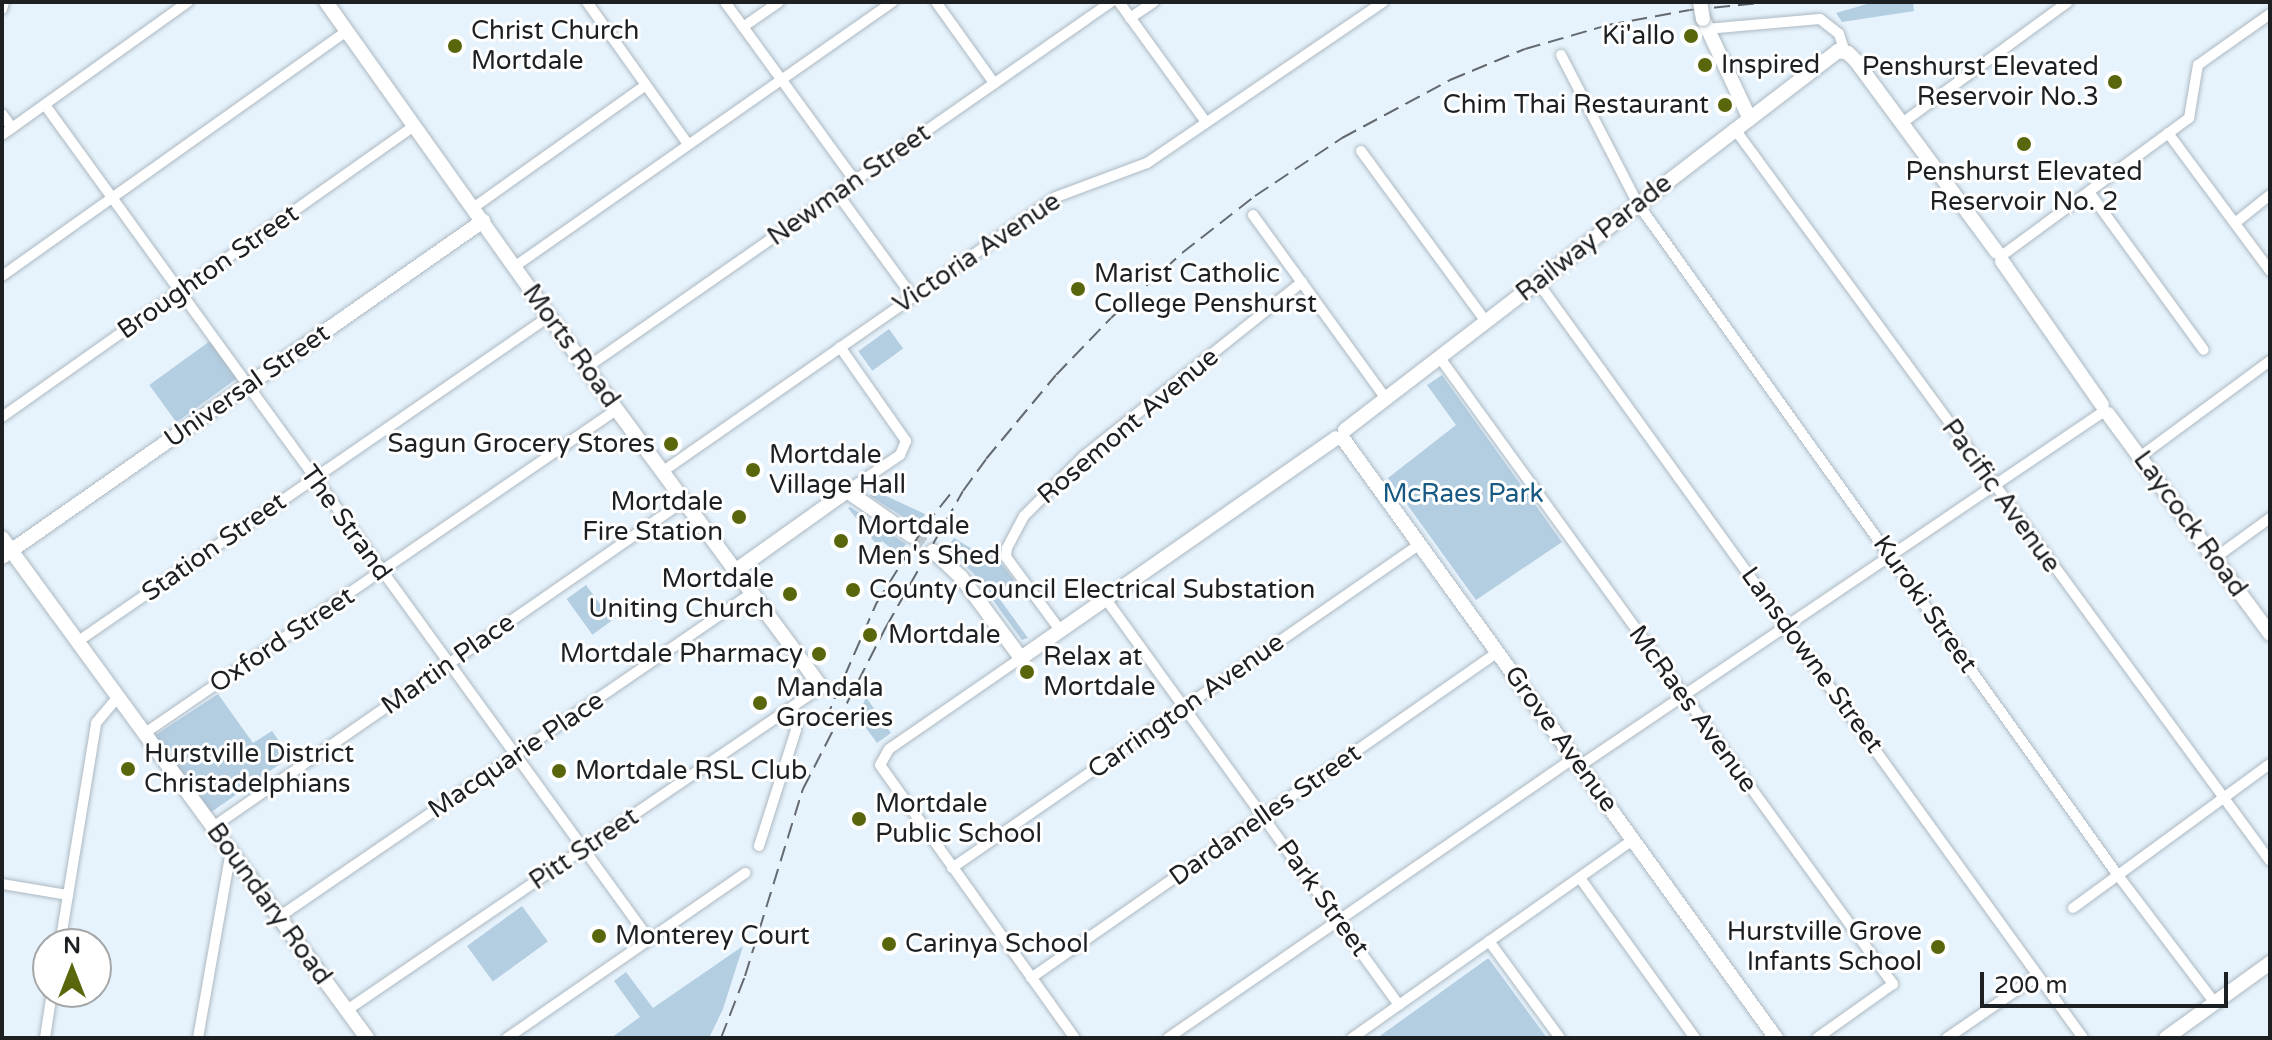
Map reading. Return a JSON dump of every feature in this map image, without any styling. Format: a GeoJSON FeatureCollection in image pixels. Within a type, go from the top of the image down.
{"type":"FeatureCollection","features":[{"type":"Feature","properties":{"kind":"street"},"geometry":{"type":"LineString","coordinates":[[2,9],[4,2]]}},
{"type":"Feature","properties":{"kind":"street"},"geometry":{"type":"LineString","coordinates":[[2,135],[188,2]]}},
{"type":"Feature","properties":{"kind":"street","name":"Morts Road"},"geometry":{"type":"LineString","coordinates":[[326,2],[616,410],[821,687]]}},
{"type":"Feature","properties":{"kind":"street"},"geometry":{"type":"LineString","coordinates":[[587,2],[688,144]]}},
{"type":"Feature","properties":{"kind":"street"},"geometry":{"type":"LineString","coordinates":[[725,2],[855,181]]}},
{"type":"Feature","properties":{"kind":"street"},"geometry":{"type":"LineString","coordinates":[[743,27],[779,2]]}},
{"type":"Feature","properties":{"kind":"street"},"geometry":{"type":"LineString","coordinates":[[514,267],[892,2]]}},
{"type":"Feature","properties":{"kind":"street"},"geometry":{"type":"LineString","coordinates":[[936,2],[994,83]]}},
{"type":"Feature","properties":{"kind":"street","name":"Newman Street"},"geometry":{"type":"LineString","coordinates":[[586,368],[1111,2]]}},
{"type":"Feature","properties":{"kind":"street"},"geometry":{"type":"LineString","coordinates":[[1119,2],[1206,122]]}},
{"type":"Feature","properties":{"kind":"street"},"geometry":{"type":"LineString","coordinates":[[1130,18],[1154,2]]}},
{"type":"Feature","properties":{"kind":"street","name":"Victoria Avenue"},"geometry":{"type":"LineString","coordinates":[[662,472],[1056,197],[1147,163],[1383,2]]}},
{"type":"Feature","properties":{"kind":"street"},"geometry":{"type":"LineString","coordinates":[[1700,2],[1705,24],[1749,117]]}},
{"type":"Feature","properties":{"kind":"street"},"geometry":{"type":"LineString","coordinates":[[1902,123],[2068,2]]}},
{"type":"Feature","properties":{"kind":"street"},"geometry":{"type":"LineString","coordinates":[[2001,256],[2191,114],[2198,65],[2270,14]]}},
{"type":"Feature","properties":{"kind":"street","name":"Laycock Road"},"geometry":{"type":"LineString","coordinates":[[1705,24],[1820,19],[1839,34],[1845,52],[1856,61],[2001,256],[2103,411],[2141,456],[2270,634]]}},
{"type":"Feature","properties":{"kind":"street"},"geometry":{"type":"LineString","coordinates":[[2,276],[347,31]]}},
{"type":"Feature","properties":{"kind":"street","name":"Railway Parade"},"geometry":{"type":"LineString","coordinates":[[952,868],[883,772],[882,757],[1105,598],[1342,436],[1734,128],[1831,54],[1845,52]]}},
{"type":"Feature","properties":{"kind":"street","name":"Kuroki Street"},"geometry":{"type":"LineString","coordinates":[[1561,55],[1638,204],[2117,874],[2215,1003]]}},
{"type":"Feature","properties":{"kind":"street"},"geometry":{"type":"LineString","coordinates":[[473,208],[646,85]]}},
{"type":"Feature","properties":{"kind":"street","name":"The Strand"},"geometry":{"type":"LineString","coordinates":[[45,105],[649,939]]}},
{"type":"Feature","properties":{"kind":"street"},"geometry":{"type":"LineString","coordinates":[[2,114],[12,128]]}},
{"type":"Feature","properties":{"kind":"street","name":"Broughton Street"},"geometry":{"type":"LineString","coordinates":[[2,417],[414,126]]}},
{"type":"Feature","properties":{"kind":"street","name":"Pacific Avenue"},"geometry":{"type":"LineString","coordinates":[[1734,128],[2270,861]]}},
{"type":"Feature","properties":{"kind":"street"},"geometry":{"type":"LineString","coordinates":[[2168,133],[2270,271]]}},
{"type":"Feature","properties":{"kind":"street"},"geometry":{"type":"LineString","coordinates":[[1361,151],[1486,322]]}},
{"type":"Feature","properties":{"kind":"street"},"geometry":{"type":"LineString","coordinates":[[2089,192],[2204,350]]}},
{"type":"Feature","properties":{"kind":"street"},"geometry":{"type":"LineString","coordinates":[[837,193],[912,296]]}},
{"type":"Feature","properties":{"kind":"street"},"geometry":{"type":"LineString","coordinates":[[2235,223],[2270,195]]}},
{"type":"Feature","properties":{"kind":"street"},"geometry":{"type":"LineString","coordinates":[[1253,215],[1386,399]]}},
{"type":"Feature","properties":{"kind":"street","name":"Universal Street"},"geometry":{"type":"LineString","coordinates":[[7,554],[483,221]]}},
{"type":"Feature","properties":{"kind":"street","name":"Rosemont Avenue"},"geometry":{"type":"LineString","coordinates":[[1060,630],[1006,557],[1007,548],[1024,516],[1088,453],[1302,282]]}},
{"type":"Feature","properties":{"kind":"street","name":"Lansdowne Street"},"geometry":{"type":"LineString","coordinates":[[1539,284],[1961,865],[2036,977],[2083,1038]]}},
{"type":"Feature","properties":{"kind":"street","name":"Station Street"},"geometry":{"type":"LineString","coordinates":[[77,642],[550,316]]}},
{"type":"Feature","properties":{"kind":"street"},"geometry":{"type":"LineString","coordinates":[[735,571],[900,455],[906,444],[903,434],[840,347]]}},
{"type":"Feature","properties":{"kind":"street","name":"McRaes Avenue"},"geometry":{"type":"LineString","coordinates":[[1440,358],[1893,984],[1817,1038]]}},
{"type":"Feature","properties":{"kind":"street"},"geometry":{"type":"LineString","coordinates":[[2141,456],[2270,361]]}},
{"type":"Feature","properties":{"kind":"street","name":"Oxford Street"},"geometry":{"type":"LineString","coordinates":[[145,733],[616,410]]}},
{"type":"Feature","properties":{"kind":"street"},"geometry":{"type":"LineString","coordinates":[[1168,1038],[1339,919],[1578,761],[1684,697],[2103,411]]}},
{"type":"Feature","properties":{"kind":"street","name":"Grove Avenue"},"geometry":{"type":"LineString","coordinates":[[1342,436],[1776,1038]]}},
{"type":"Feature","properties":{"kind":"street"},"geometry":{"type":"LineString","coordinates":[[847,491],[912,536]]}},
{"type":"Feature","properties":{"kind":"street","name":"Martin Place"},"geometry":{"type":"LineString","coordinates":[[213,827],[684,501]]}},
{"type":"Feature","properties":{"kind":"street"},"geometry":{"type":"LineString","coordinates":[[2215,558],[2270,518]]}},
{"type":"Feature","properties":{"kind":"street","name":"Boundary Road"},"geometry":{"type":"LineString","coordinates":[[2,538],[7,554],[145,733],[367,1038]]}},
{"type":"Feature","properties":{"kind":"street","name":"Carrington Avenue"},"geometry":{"type":"LineString","coordinates":[[952,868],[1420,544]]}},
{"type":"Feature","properties":{"kind":"street"},"geometry":{"type":"LineString","coordinates":[[933,551],[961,577],[1021,658]]}},
{"type":"Feature","properties":{"kind":"street","name":"Macquarie Place"},"geometry":{"type":"LineString","coordinates":[[279,917],[752,593]]}},
{"type":"Feature","properties":{"kind":"street","name":"Park Street"},"geometry":{"type":"LineString","coordinates":[[1105,598],[1399,1005]]}},
{"type":"Feature","properties":{"kind":"street","name":"Dardanelles Street"},"geometry":{"type":"LineString","coordinates":[[1031,978],[1498,652]]}},
{"type":"Feature","properties":{"kind":"street","name":"Pitt Street"},"geometry":{"type":"LineString","coordinates":[[347,1010],[821,687]]}},
{"type":"Feature","properties":{"kind":"street"},"geometry":{"type":"LineString","coordinates":[[63,928],[96,723],[118,697]]}},
{"type":"Feature","properties":{"kind":"street"},"geometry":{"type":"LineString","coordinates":[[759,846],[761,831],[796,730],[795,722],[786,711]]}},
{"type":"Feature","properties":{"kind":"street"},"geometry":{"type":"LineString","coordinates":[[2073,908],[2270,764]]}},
{"type":"Feature","properties":{"kind":"street"},"geometry":{"type":"LineString","coordinates":[[1352,1038],[1633,840]]}},
{"type":"Feature","properties":{"kind":"street"},"geometry":{"type":"LineString","coordinates":[[198,1038],[231,851]]}},
{"type":"Feature","properties":{"kind":"street"},"geometry":{"type":"LineString","coordinates":[[952,868],[1075,1038]]}},
{"type":"Feature","properties":{"kind":"street"},"geometry":{"type":"LineString","coordinates":[[507,1038],[745,873]]}},
{"type":"Feature","properties":{"kind":"street"},"geometry":{"type":"LineString","coordinates":[[1580,878],[1695,1038]]}},
{"type":"Feature","properties":{"kind":"street"},"geometry":{"type":"LineString","coordinates":[[2,884],[68,895]]}},
{"type":"Feature","properties":{"kind":"street"},"geometry":{"type":"LineString","coordinates":[[1489,941],[1560,1038]]}},
{"type":"Feature","properties":{"kind":"street"},"geometry":{"type":"LineString","coordinates":[[2166,1038],[2270,963]]}},
{"type":"Feature","properties":{"kind":"street"},"geometry":{"type":"LineString","coordinates":[[1947,1038],[2036,977]]}},
{"type":"Feature","properties":{"kind":"street"},"geometry":{"type":"LineString","coordinates":[[45,1038],[50,1008]]}},
{"type":"Feature","properties":{"kind":"green space"},"geometry":{"type":"Polygon","coordinates":[[[1874,2],[1913,2],[1914,11],[1842,22],[1836,13],[1874,2]]]}},
{"type":"Feature","properties":{"kind":"green space"},"geometry":{"type":"Polygon","coordinates":[[[889,329],[903,348],[872,371],[858,351],[889,329]]]}},
{"type":"Feature","properties":{"kind":"green space"},"geometry":{"type":"Polygon","coordinates":[[[210,341],[237,378],[176,422],[149,385],[210,341]]]}},
{"type":"Feature","properties":{"kind":"green space","name":"McRaes Park"},"geometry":{"type":"Polygon","coordinates":[[[1442,375],[1562,542],[1476,600],[1388,478],[1456,425],[1427,385],[1442,375]]]}},
{"type":"Feature","properties":{"kind":"green space"},"geometry":{"type":"Polygon","coordinates":[[[873,490],[925,514],[919,527],[870,496],[873,490]]]}},
{"type":"Feature","properties":{"kind":"green space"},"geometry":{"type":"Polygon","coordinates":[[[848,508],[906,544],[898,554],[882,541],[877,545],[848,508]]]}},
{"type":"Feature","properties":{"kind":"green space"},"geometry":{"type":"Polygon","coordinates":[[[954,538],[979,553],[984,564],[992,551],[1014,580],[996,594],[1028,638],[1022,640],[974,574],[947,548],[954,538]]]}},
{"type":"Feature","properties":{"kind":"green space"},"geometry":{"type":"Polygon","coordinates":[[[586,585],[612,621],[592,635],[567,599],[586,585]]]}},
{"type":"Feature","properties":{"kind":"green space"},"geometry":{"type":"Polygon","coordinates":[[[218,694],[253,743],[272,731],[290,757],[210,813],[154,736],[218,694]]]}},
{"type":"Feature","properties":{"kind":"green space"},"geometry":{"type":"Polygon","coordinates":[[[866,697],[891,733],[877,743],[858,717],[866,697]]]}},
{"type":"Feature","properties":{"kind":"green space"},"geometry":{"type":"Polygon","coordinates":[[[522,906],[548,942],[493,982],[467,946],[522,906]]]}},
{"type":"Feature","properties":{"kind":"green space"},"geometry":{"type":"Polygon","coordinates":[[[743,946],[723,1009],[709,1038],[611,1038],[640,1017],[614,981],[626,972],[653,1008],[743,946]]]}},
{"type":"Feature","properties":{"kind":"green space"},"geometry":{"type":"Polygon","coordinates":[[[1487,959],[1547,1038],[1377,1038],[1487,959]]]}},
{"type":"Feature","properties":{"kind":"tunnel"},"geometry":{"type":"LineString","coordinates":[[912,536],[933,551]]}},
{"type":"Feature","properties":{"kind":"railway"},"geometry":{"type":"LineString","coordinates":[[721,1038],[745,976],[803,789],[886,627],[963,491],[986,459],[1056,375],[1111,318],[1182,253],[1255,196],[1342,138],[1450,80],[1525,49],[1608,25],[1690,10],[1770,2]]}},
{"type":"Feature","properties":{"kind":"railway"},"geometry":{"type":"LineString","coordinates":[[825,721],[876,604],[925,526],[955,488]]}},
{"type":"Feature","properties":{"kind":"place","name":"Ki'allo"},"geometry":{"type":"Point","coordinates":[1691,36]}},
{"type":"Feature","properties":{"kind":"place","name":"Christ Church Mortdale"},"geometry":{"type":"Point","coordinates":[455,46]}},
{"type":"Feature","properties":{"kind":"place","name":"Inspired"},"geometry":{"type":"Point","coordinates":[1705,65]}},
{"type":"Feature","properties":{"kind":"place","name":"Penshurst Elevated Reservoir No.3"},"geometry":{"type":"Point","coordinates":[2115,82]}},
{"type":"Feature","properties":{"kind":"place","name":"Chim Thai Restaurant"},"geometry":{"type":"Point","coordinates":[1725,105]}},
{"type":"Feature","properties":{"kind":"place","name":"Penshurst Elevated Reservoir No. 2"},"geometry":{"type":"Point","coordinates":[2024,144]}},
{"type":"Feature","properties":{"kind":"place","name":"Marist Catholic College Penshurst"},"geometry":{"type":"Point","coordinates":[1078,289]}},
{"type":"Feature","properties":{"kind":"place","name":"Sagun Grocery Stores"},"geometry":{"type":"Point","coordinates":[671,444]}},
{"type":"Feature","properties":{"kind":"place","name":"Mortdale Village Hall"},"geometry":{"type":"Point","coordinates":[753,470]}},
{"type":"Feature","properties":{"kind":"place","name":"Mortdale Fire Station"},"geometry":{"type":"Point","coordinates":[739,517]}},
{"type":"Feature","properties":{"kind":"place","name":"Mortdale Men's Shed"},"geometry":{"type":"Point","coordinates":[841,541]}},
{"type":"Feature","properties":{"kind":"place","name":"County Council Electrical Substation"},"geometry":{"type":"Point","coordinates":[853,590]}},
{"type":"Feature","properties":{"kind":"place","name":"Mortdale Uniting Church"},"geometry":{"type":"Point","coordinates":[790,594]}},
{"type":"Feature","properties":{"kind":"place","name":"Mortdale"},"geometry":{"type":"Point","coordinates":[870,635]}},
{"type":"Feature","properties":{"kind":"place","name":"Mortdale Pharmacy"},"geometry":{"type":"Point","coordinates":[819,654]}},
{"type":"Feature","properties":{"kind":"place","name":"Relax at Mortdale"},"geometry":{"type":"Point","coordinates":[1027,672]}},
{"type":"Feature","properties":{"kind":"place","name":"Mandala Groceries"},"geometry":{"type":"Point","coordinates":[760,703]}},
{"type":"Feature","properties":{"kind":"place","name":"Hurstville District Christadelphians"},"geometry":{"type":"Point","coordinates":[128,769]}},
{"type":"Feature","properties":{"kind":"place","name":"Mortdale RSL Club"},"geometry":{"type":"Point","coordinates":[559,771]}},
{"type":"Feature","properties":{"kind":"place","name":"Mortdale Public School"},"geometry":{"type":"Point","coordinates":[859,819]}},
{"type":"Feature","properties":{"kind":"place","name":"Monterey Court"},"geometry":{"type":"Point","coordinates":[599,936]}},
{"type":"Feature","properties":{"kind":"place","name":"Carinya School"},"geometry":{"type":"Point","coordinates":[889,944]}},
{"type":"Feature","properties":{"kind":"place","name":"Hurstville Grove Infants School"},"geometry":{"type":"Point","coordinates":[1938,947]}}]}
